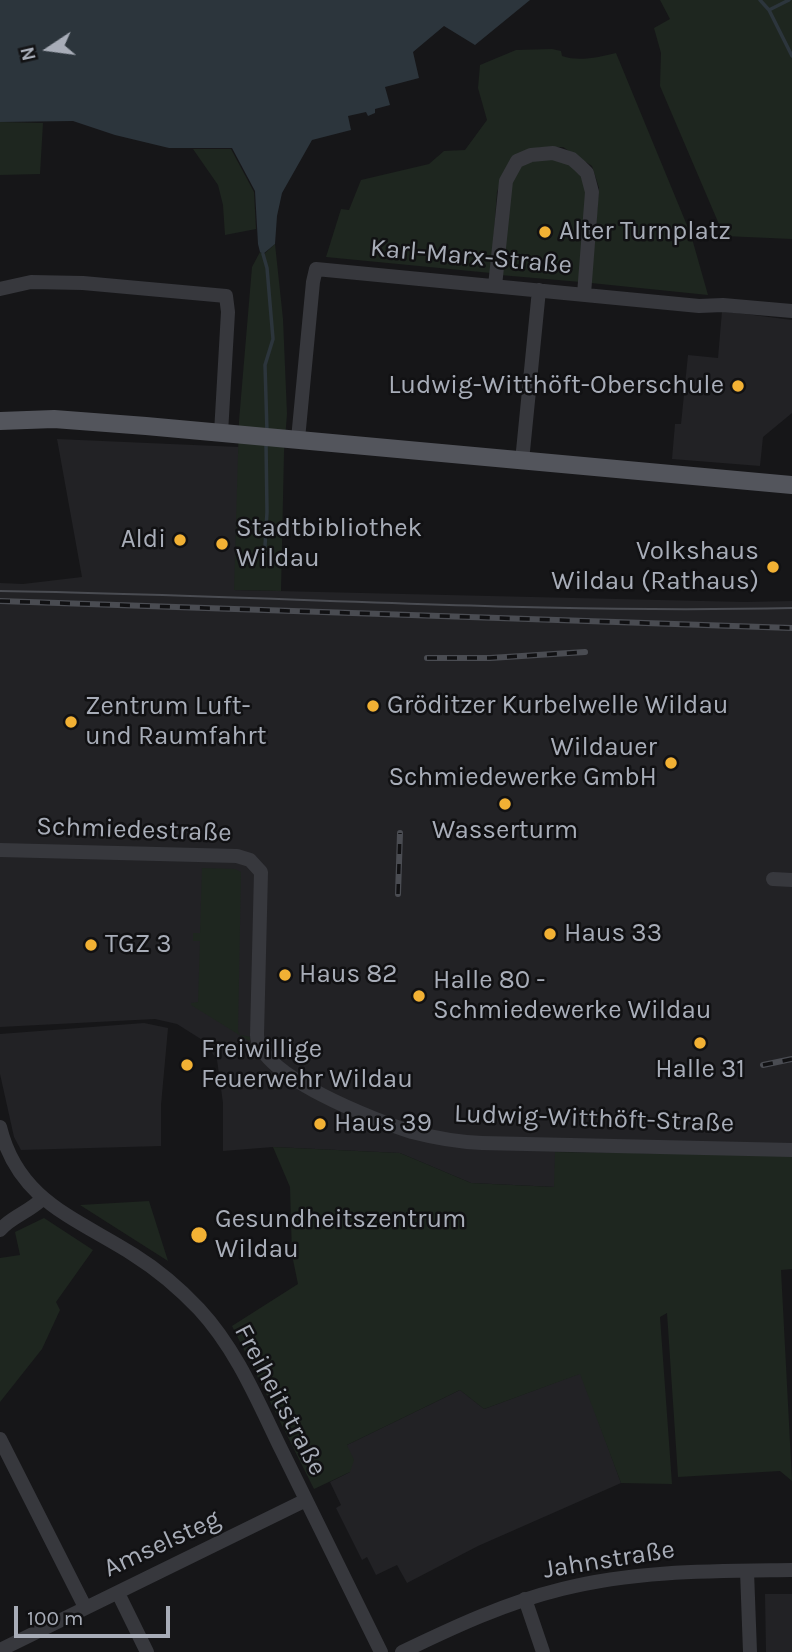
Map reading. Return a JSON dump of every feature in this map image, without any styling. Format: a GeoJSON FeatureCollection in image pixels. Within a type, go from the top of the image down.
{"type":"FeatureCollection","features":[{"type":"Feature","properties":{"kind":"main road"},"geometry":{"type":"LineString","coordinates":[[0,421],[62,419],[792,485]]}},
{"type":"Feature","properties":{"kind":"street"},"geometry":{"type":"LineString","coordinates":[[495,286],[506,181],[517,161],[531,155],[552,153],[572,159],[580,166],[587,173],[592,192],[584,294]]}},
{"type":"Feature","properties":{"kind":"street","name":"Karl-Marx-Straße"},"geometry":{"type":"LineString","coordinates":[[293,439],[316,269],[699,306],[723,305],[792,311]]}},
{"type":"Feature","properties":{"kind":"street"},"geometry":{"type":"LineString","coordinates":[[0,289],[32,282],[83,282],[226,296],[227,433]]}},
{"type":"Feature","properties":{"kind":"street"},"geometry":{"type":"LineString","coordinates":[[522,461],[539,290]]}},
{"type":"Feature","properties":{"kind":"street","name":"Schmiedestraße"},"geometry":{"type":"LineString","coordinates":[[0,850],[237,856],[250,860],[261,872]]}},
{"type":"Feature","properties":{"kind":"street","name":"Ludwig-Witthöft-Straße"},"geometry":{"type":"LineString","coordinates":[[261,872],[257,1041],[260,1049],[277,1066],[325,1097],[405,1129],[463,1142],[792,1150]]}},
{"type":"Feature","properties":{"kind":"street"},"geometry":{"type":"LineString","coordinates":[[773,879],[792,880]]}},
{"type":"Feature","properties":{"kind":"street","name":"Freiheitstraße"},"geometry":{"type":"LineString","coordinates":[[0,1127],[7,1152],[18,1171],[41,1199],[138,1257],[172,1283],[220,1335],[243,1372],[382,1652]]}},
{"type":"Feature","properties":{"kind":"street"},"geometry":{"type":"LineString","coordinates":[[0,1230],[6,1223],[33,1208],[41,1199]]}},
{"type":"Feature","properties":{"kind":"street"},"geometry":{"type":"LineString","coordinates":[[0,1439],[85,1607]]}},
{"type":"Feature","properties":{"kind":"street","name":"Amselsteg"},"geometry":{"type":"LineString","coordinates":[[0,1650],[306,1500]]}},
{"type":"Feature","properties":{"kind":"street","name":"Jahnstraße"},"geometry":{"type":"LineString","coordinates":[[402,1652],[461,1623],[524,1599],[578,1585],[634,1576],[792,1570]]}},
{"type":"Feature","properties":{"kind":"street"},"geometry":{"type":"LineString","coordinates":[[747,1571],[750,1652]]}},
{"type":"Feature","properties":{"kind":"street"},"geometry":{"type":"LineString","coordinates":[[118,1593],[147,1652]]}},
{"type":"Feature","properties":{"kind":"street"},"geometry":{"type":"LineString","coordinates":[[524,1599],[543,1652]]}},
{"type":"Feature","properties":{"kind":"shaded area"},"geometry":{"type":"Polygon","coordinates":[[[0,0],[530,0],[475,45],[444,26],[413,52],[419,78],[385,87],[390,105],[375,109],[375,113],[368,116],[366,112],[348,116],[351,130],[312,140],[282,193],[275,244],[263,254],[258,244],[255,191],[232,148],[169,148],[115,135],[73,121],[0,122],[0,0]]]}},
{"type":"Feature","properties":{"kind":"shaded area"},"geometry":{"type":"Polygon","coordinates":[[[660,0],[792,0],[792,239],[724,236],[660,86],[661,53],[654,28],[670,19],[660,0]]]}},
{"type":"Feature","properties":{"kind":"shaded area"},"geometry":{"type":"Polygon","coordinates":[[[516,50],[561,51],[562,56],[575,59],[616,53],[691,235],[708,295],[591,283],[599,188],[592,166],[563,147],[541,147],[521,153],[504,171],[497,192],[491,273],[326,257],[341,209],[349,210],[361,180],[429,164],[444,151],[465,150],[487,120],[478,88],[480,65],[516,50]]]}},
{"type":"Feature","properties":{"kind":"shaded area"},"geometry":{"type":"Polygon","coordinates":[[[0,122],[43,123],[40,174],[0,175],[0,122]]]}},
{"type":"Feature","properties":{"kind":"shaded area"},"geometry":{"type":"Polygon","coordinates":[[[193,149],[231,149],[254,192],[256,229],[225,235],[223,205],[218,185],[193,149]]]}},
{"type":"Feature","properties":{"kind":"shaded area","name":"Alter Turnplatz"},"geometry":{"type":"Polygon","coordinates":[[[545,156],[573,164],[589,190],[581,282],[500,275],[507,195],[519,167],[545,156]]]}},
{"type":"Feature","properties":{"kind":"shaded area"},"geometry":{"type":"Polygon","coordinates":[[[275,244],[283,319],[287,414],[281,591],[234,590],[239,421],[252,267],[260,252],[264,254],[275,244]]]}},
{"type":"Feature","properties":{"kind":"shaded area","name":"Ludwig-Witthöft-Oberschule"},"geometry":{"type":"Polygon","coordinates":[[[722,311],[792,320],[792,413],[763,437],[760,466],[672,459],[675,424],[681,424],[688,355],[718,358],[722,311]]]}},
{"type":"Feature","properties":{"kind":"shaded area"},"geometry":{"type":"Polygon","coordinates":[[[57,439],[239,447],[235,590],[792,601],[792,1155],[556,1152],[555,1187],[471,1183],[400,1153],[273,1147],[223,1151],[223,1103],[217,1060],[204,1041],[177,1024],[155,1019],[0,1027],[0,583],[23,584],[82,577],[57,439]]]}},
{"type":"Feature","properties":{"kind":"shaded area"},"geometry":{"type":"Polygon","coordinates":[[[202,868],[235,869],[241,872],[238,1031],[240,1035],[252,1037],[249,1041],[191,1005],[198,1002],[200,941],[193,941],[193,933],[200,933],[202,868]]]}},
{"type":"Feature","properties":{"kind":"shaded area"},"geometry":{"type":"Polygon","coordinates":[[[144,1023],[168,1028],[161,1105],[161,1146],[21,1150],[14,1137],[0,1074],[0,1034],[144,1023]]]}},
{"type":"Feature","properties":{"kind":"shaded area"},"geometry":{"type":"Polygon","coordinates":[[[273,1147],[400,1153],[471,1183],[554,1187],[555,1152],[792,1155],[792,1269],[781,1270],[792,1481],[780,1471],[678,1477],[667,1313],[660,1317],[672,1484],[621,1483],[580,1374],[484,1409],[460,1390],[347,1445],[354,1460],[350,1472],[314,1489],[232,1326],[298,1284],[292,1255],[290,1187],[273,1147]]]}},
{"type":"Feature","properties":{"kind":"shaded area"},"geometry":{"type":"Polygon","coordinates":[[[149,1201],[168,1261],[80,1205],[149,1201]]]}},
{"type":"Feature","properties":{"kind":"shaded area"},"geometry":{"type":"Polygon","coordinates":[[[44,1218],[93,1250],[56,1302],[60,1310],[42,1349],[0,1402],[0,1258],[20,1255],[15,1232],[44,1218]]]}},
{"type":"Feature","properties":{"kind":"shaded area"},"geometry":{"type":"Polygon","coordinates":[[[581,1373],[621,1483],[478,1546],[407,1583],[397,1565],[376,1575],[367,1557],[362,1560],[336,1508],[341,1505],[330,1482],[350,1472],[347,1445],[460,1390],[484,1409],[581,1373]]]}},
{"type":"Feature","properties":{"kind":"shaded area"},"geometry":{"type":"Polygon","coordinates":[[[765,1594],[792,1594],[792,1652],[766,1652],[765,1594]]]}},
{"type":"Feature","properties":{"kind":"waterway"},"geometry":{"type":"LineString","coordinates":[[760,0],[769,10],[792,56]]}},
{"type":"Feature","properties":{"kind":"waterway"},"geometry":{"type":"LineString","coordinates":[[769,10],[789,0]]}},
{"type":"Feature","properties":{"kind":"waterway"},"geometry":{"type":"LineString","coordinates":[[263,254],[267,268],[273,339],[265,365],[267,432]]}},
{"type":"Feature","properties":{"kind":"waterway"},"geometry":{"type":"LineString","coordinates":[[264,563],[267,512],[266,443]]}},
{"type":"Feature","properties":{"kind":"tram line"},"geometry":{"type":"LineString","coordinates":[[0,591],[594,608],[792,608]]}},
{"type":"Feature","properties":{"kind":"railway"},"geometry":{"type":"LineString","coordinates":[[0,601],[792,628]]}},
{"type":"Feature","properties":{"kind":"railway"},"geometry":{"type":"LineString","coordinates":[[427,658],[490,658],[585,652]]}},
{"type":"Feature","properties":{"kind":"railway"},"geometry":{"type":"LineString","coordinates":[[398,894],[400,833]]}},
{"type":"Feature","properties":{"kind":"railway"},"geometry":{"type":"LineString","coordinates":[[763,1065],[792,1059]]}},
{"type":"Feature","properties":{"kind":"place","name":"Alter Turnplatz"},"geometry":{"type":"Point","coordinates":[545,232]}},
{"type":"Feature","properties":{"kind":"place","name":"Ludwig-Witthöft-Oberschule"},"geometry":{"type":"Point","coordinates":[738,386]}},
{"type":"Feature","properties":{"kind":"place","name":"Aldi"},"geometry":{"type":"Point","coordinates":[180,540]}},
{"type":"Feature","properties":{"kind":"place","name":"Stadtbibliothek Wildau"},"geometry":{"type":"Point","coordinates":[222,544]}},
{"type":"Feature","properties":{"kind":"place","name":"Volkshaus Wildau (Rathaus)"},"geometry":{"type":"Point","coordinates":[773,567]}},
{"type":"Feature","properties":{"kind":"place","name":"Gröditzer Kurbelwelle Wildau"},"geometry":{"type":"Point","coordinates":[373,706]}},
{"type":"Feature","properties":{"kind":"place","name":"Zentrum Luft- und Raumfahrt"},"geometry":{"type":"Point","coordinates":[71,722]}},
{"type":"Feature","properties":{"kind":"place","name":"Wildauer Schmiedewerke GmbH"},"geometry":{"type":"Point","coordinates":[671,763]}},
{"type":"Feature","properties":{"kind":"place","name":"Wasserturm"},"geometry":{"type":"Point","coordinates":[505,804]}},
{"type":"Feature","properties":{"kind":"place","name":"Haus 33"},"geometry":{"type":"Point","coordinates":[550,934]}},
{"type":"Feature","properties":{"kind":"place","name":"TGZ 3"},"geometry":{"type":"Point","coordinates":[91,945]}},
{"type":"Feature","properties":{"kind":"place","name":"Haus 82"},"geometry":{"type":"Point","coordinates":[285,975]}},
{"type":"Feature","properties":{"kind":"place","name":"Halle 80 - Schmiedewerke Wildau"},"geometry":{"type":"Point","coordinates":[419,996]}},
{"type":"Feature","properties":{"kind":"place","name":"Halle 31"},"geometry":{"type":"Point","coordinates":[700,1043]}},
{"type":"Feature","properties":{"kind":"place","name":"Freiwillige Feuerwehr Wildau"},"geometry":{"type":"Point","coordinates":[187,1065]}},
{"type":"Feature","properties":{"kind":"place","name":"Haus 39"},"geometry":{"type":"Point","coordinates":[320,1124]}},
{"type":"Feature","properties":{"kind":"place","name":"Gesundheitszentrum Wildau"},"geometry":{"type":"Point","coordinates":[199,1235]}}]}
